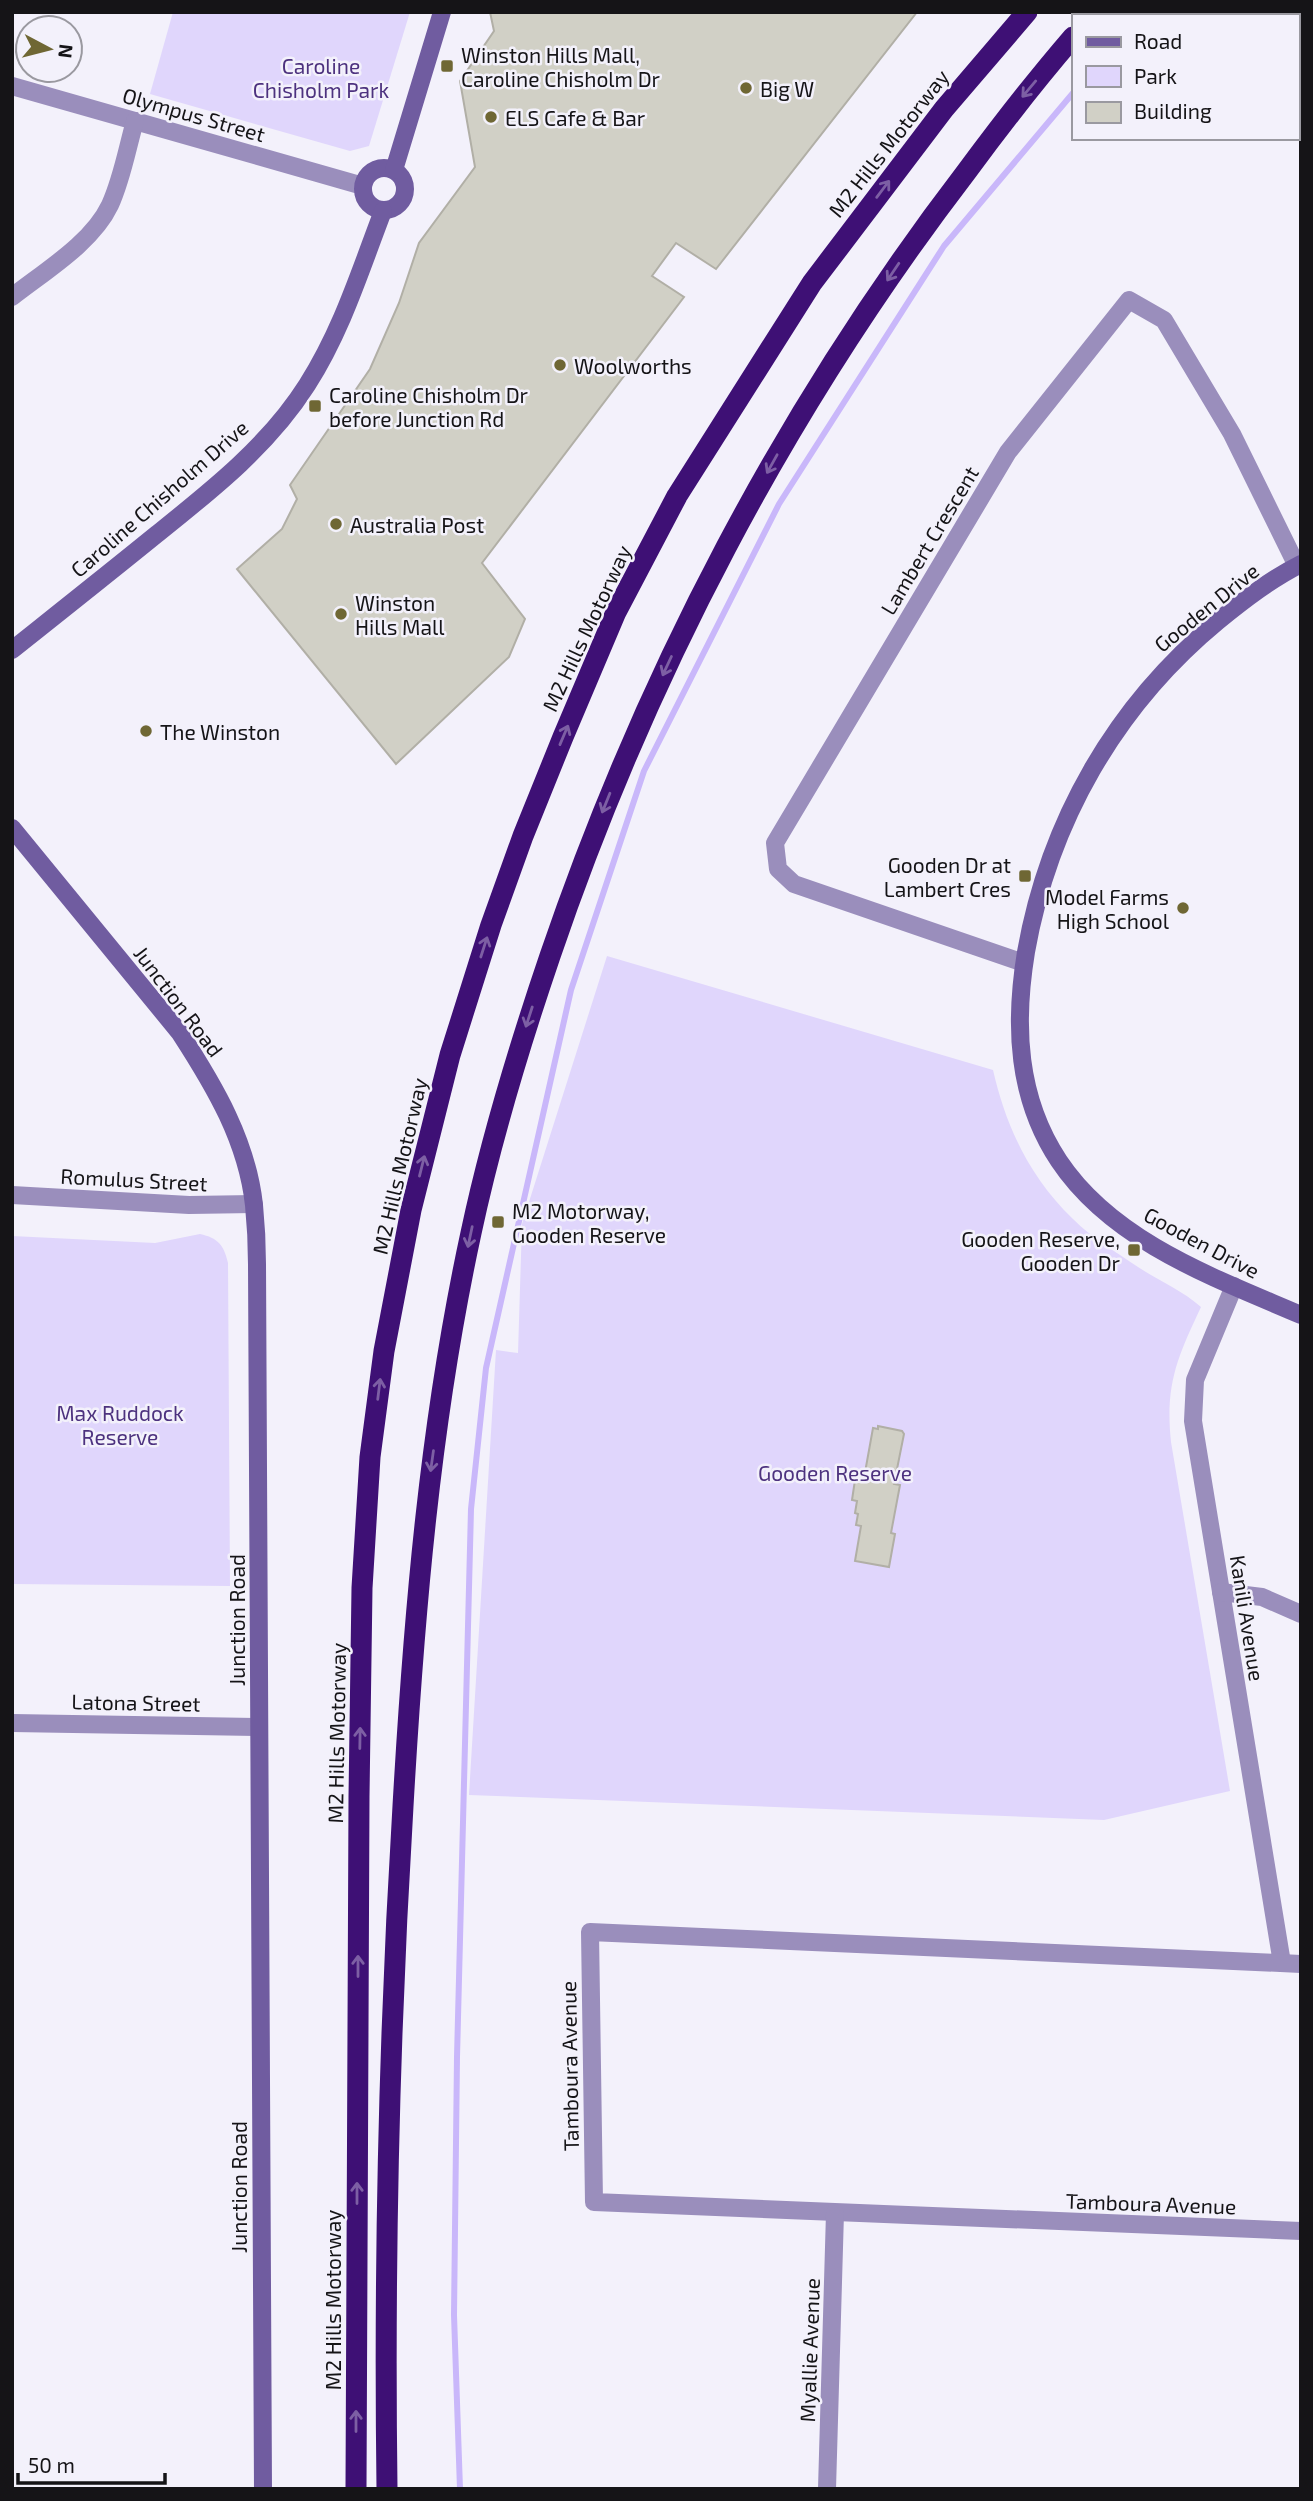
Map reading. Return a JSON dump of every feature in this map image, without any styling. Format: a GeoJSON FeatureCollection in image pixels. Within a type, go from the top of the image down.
{"type":"FeatureCollection","features":[{"type":"Feature","properties":{"kind":"highway","name":"M2 Hills Motorway"},"geometry":{"type":"LineString","coordinates":[[356,2489],[362,1588],[369,1470],[384,1351],[411,1210],[450,1055],[528,824],[616,612],[677,496],[812,283],[944,109],[1027,12]]}},
{"type":"Feature","properties":{"kind":"highway"},"geometry":{"type":"LineString","coordinates":[[387,2489],[385,2371],[389,2088],[396,1911],[417,1596],[431,1462],[454,1321],[470,1238],[497,1128],[526,1026],[581,863],[632,740],[686,626],[743,516],[796,422],[915,238],[1022,98],[1072,38]]}},
{"type":"Feature","properties":{"kind":"street"},"geometry":{"type":"LineString","coordinates":[[394,170],[442,12]]}},
{"type":"Feature","properties":{"kind":"street","name":"Olympus Street"},"geometry":{"type":"LineString","coordinates":[[12,86],[363,186]]}},
{"type":"Feature","properties":{"kind":"street"},"geometry":{"type":"LineString","coordinates":[[12,297],[86,238],[103,217],[117,186],[135,121]]}},
{"type":"Feature","properties":{"kind":"street"},"geometry":{"type":"LineString","coordinates":[[382,168],[394,170],[403,179],[406,193],[398,206],[383,211],[369,204],[363,186],[374,170],[382,168]]}},
{"type":"Feature","properties":{"kind":"street","name":"Caroline Chisholm Drive"},"geometry":{"type":"LineString","coordinates":[[12,650],[180,515],[265,439],[305,388],[338,330],[383,211]]}},
{"type":"Feature","properties":{"kind":"street","name":"Lambert Crescent"},"geometry":{"type":"LineString","coordinates":[[1024,963],[794,884],[778,869],[775,844],[1008,452],[1129,300],[1164,320],[1233,434],[1299,565]]}},
{"type":"Feature","properties":{"kind":"street","name":"Gooden Drive"},"geometry":{"type":"LineString","coordinates":[[1299,565],[1238,605],[1166,669],[1121,724],[1086,778],[1056,843],[1032,919],[1024,963],[1019,1023],[1022,1071],[1040,1129],[1060,1163],[1088,1194],[1120,1223],[1157,1247],[1234,1286],[1301,1315]]}},
{"type":"Feature","properties":{"kind":"street","name":"Junction Road"},"geometry":{"type":"LineString","coordinates":[[12,828],[180,1033],[201,1065],[236,1133],[254,1204],[257,1265],[262,2489]]}},
{"type":"Feature","properties":{"kind":"street","name":"Romulus Street"},"geometry":{"type":"LineString","coordinates":[[12,1195],[189,1205],[254,1204]]}},
{"type":"Feature","properties":{"kind":"street","name":"Kanili Avenue"},"geometry":{"type":"LineString","coordinates":[[1234,1286],[1195,1380],[1193,1421],[1282,1963]]}},
{"type":"Feature","properties":{"kind":"street"},"geometry":{"type":"LineString","coordinates":[[1221,1592],[1262,1597],[1301,1614]]}},
{"type":"Feature","properties":{"kind":"street","name":"Latona Street"},"geometry":{"type":"LineString","coordinates":[[12,1723],[259,1727]]}},
{"type":"Feature","properties":{"kind":"street","name":"Tamboura Avenue"},"geometry":{"type":"LineString","coordinates":[[1301,1964],[590,1932],[594,2202],[1301,2231]]}},
{"type":"Feature","properties":{"kind":"street","name":"Myallie Avenue"},"geometry":{"type":"LineString","coordinates":[[827,2489],[835,2213]]}},
{"type":"Feature","properties":{"kind":"green space","name":"Caroline Chisholm Park"},"geometry":{"type":"Polygon","coordinates":[[[173,12],[410,12],[369,146],[350,151],[150,94],[173,12]]]}},
{"type":"Feature","properties":{"kind":"green space","name":"Gooden Reserve"},"geometry":{"type":"Polygon","coordinates":[[[607,956],[993,1070],[1005,1112],[1022,1150],[1032,1169],[1058,1203],[1096,1239],[1201,1307],[1175,1372],[1170,1404],[1171,1442],[1230,1791],[1104,1820],[469,1795],[496,1350],[518,1353],[522,1224],[607,956]]]}},
{"type":"Feature","properties":{"kind":"green space","name":"Max Ruddock Reserve"},"geometry":{"type":"Polygon","coordinates":[[[200,1234],[219,1243],[228,1263],[230,1586],[12,1584],[12,1236],[155,1243],[200,1234]]]}},
{"type":"Feature","properties":{"kind":"building"},"geometry":{"type":"Polygon","coordinates":[[[490,12],[917,12],[716,269],[676,243],[652,276],[684,297],[482,563],[525,619],[509,657],[396,764],[237,569],[282,529],[297,499],[290,485],[370,369],[399,303],[419,243],[475,167],[460,81],[494,31],[490,12]]]}},
{"type":"Feature","properties":{"kind":"building"},"geometry":{"type":"Polygon","coordinates":[[[878,1426],[902,1431],[904,1434],[894,1484],[900,1485],[891,1533],[895,1534],[889,1567],[855,1561],[861,1526],[856,1525],[857,1501],[852,1500],[855,1480],[864,1478],[873,1428],[878,1429],[878,1426]]]}},
{"type":"Feature","properties":{"kind":"waterway"},"geometry":{"type":"LineString","coordinates":[[460,2489],[454,2315],[457,2057],[471,1509],[486,1368],[571,990],[644,771],[779,504],[944,246],[1072,94]]}},
{"type":"Feature","properties":{"kind":"place","name":"Winston Hills Mall, Caroline Chisholm Dr"},"geometry":{"type":"Point","coordinates":[447,66]}},
{"type":"Feature","properties":{"kind":"place","name":"Big W"},"geometry":{"type":"Point","coordinates":[746,88]}},
{"type":"Feature","properties":{"kind":"place","name":"ELS Cafe & Bar"},"geometry":{"type":"Point","coordinates":[491,117]}},
{"type":"Feature","properties":{"kind":"place","name":"Woolworths"},"geometry":{"type":"Point","coordinates":[560,365]}},
{"type":"Feature","properties":{"kind":"place","name":"Caroline Chisholm Dr before Junction Rd"},"geometry":{"type":"Point","coordinates":[315,406]}},
{"type":"Feature","properties":{"kind":"place","name":"Australia Post"},"geometry":{"type":"Point","coordinates":[336,524]}},
{"type":"Feature","properties":{"kind":"place","name":"Winston Hills Mall"},"geometry":{"type":"Point","coordinates":[341,614]}},
{"type":"Feature","properties":{"kind":"place","name":"The Winston"},"geometry":{"type":"Point","coordinates":[146,731]}},
{"type":"Feature","properties":{"kind":"place","name":"Gooden Dr at Lambert Cres"},"geometry":{"type":"Point","coordinates":[1025,876]}},
{"type":"Feature","properties":{"kind":"place","name":"Model Farms High School"},"geometry":{"type":"Point","coordinates":[1183,908]}},
{"type":"Feature","properties":{"kind":"place","name":"M2 Motorway, Gooden Reserve"},"geometry":{"type":"Point","coordinates":[498,1222]}},
{"type":"Feature","properties":{"kind":"place","name":"Gooden Reserve, Gooden Dr"},"geometry":{"type":"Point","coordinates":[1134,1250]}}]}
